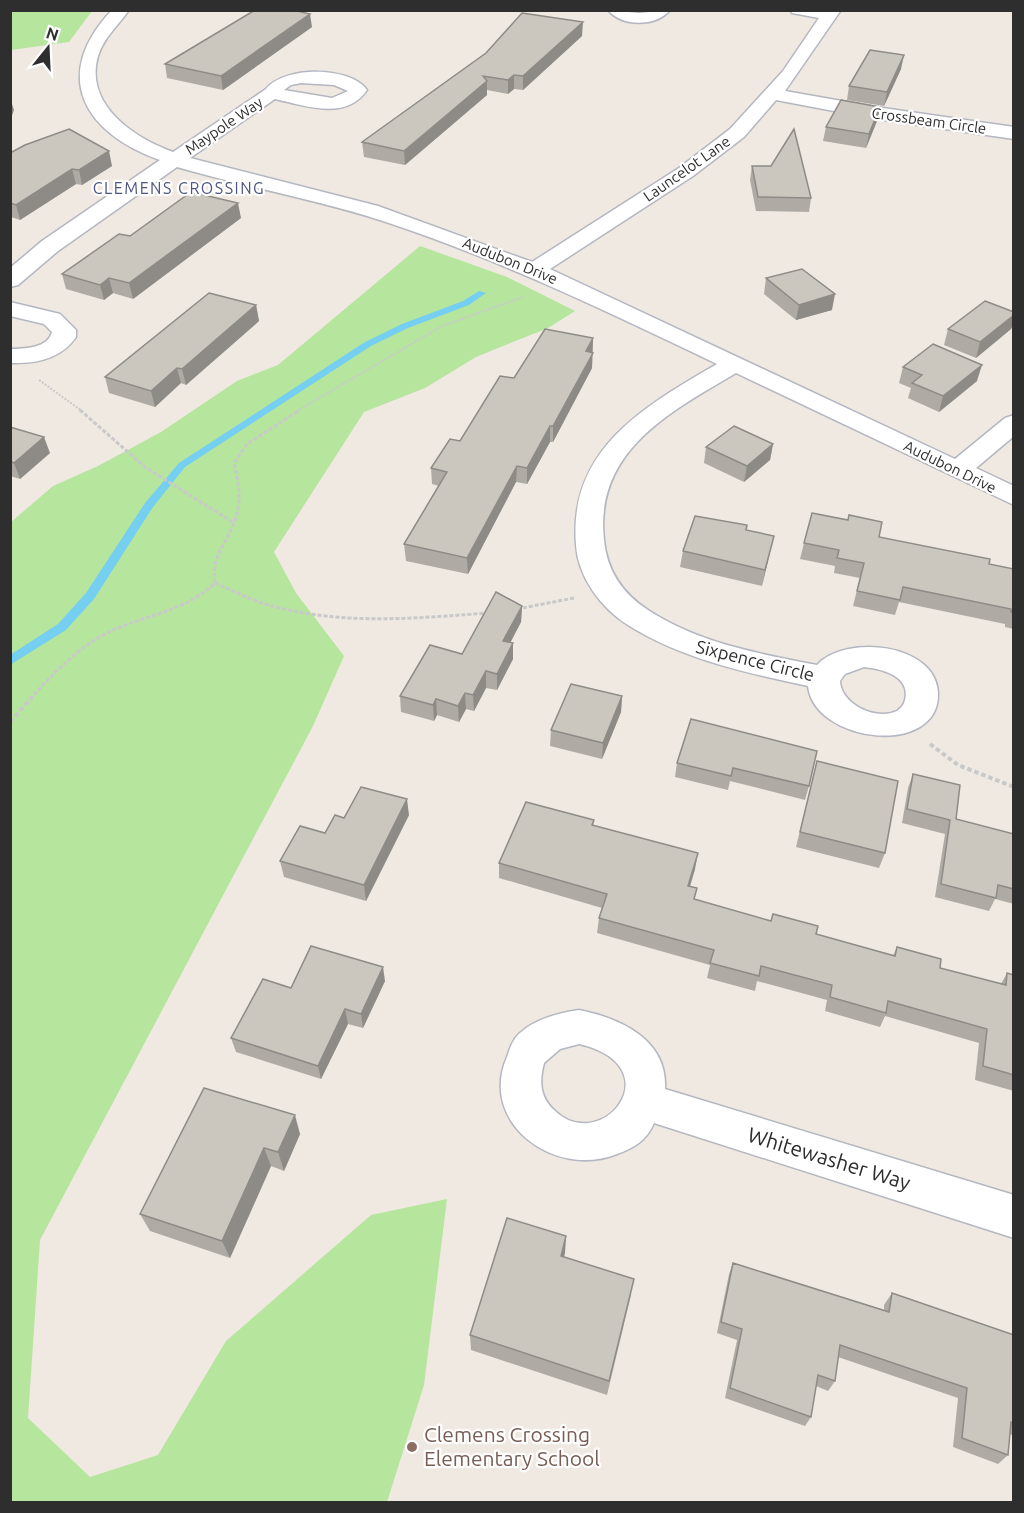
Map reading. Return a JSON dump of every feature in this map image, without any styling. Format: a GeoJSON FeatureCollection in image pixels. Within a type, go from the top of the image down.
{"type":"FeatureCollection","features":[{"type":"Feature","properties":{"kind":"street","name":"Audubon Drive"},"geometry":{"type":"LineString","coordinates":[[121,10],[102,30],[88,58],[86,84],[90,95],[106,119],[121,133],[141,146],[176,159],[363,208],[536,269],[1014,497]]}},
{"type":"Feature","properties":{"kind":"street"},"geometry":{"type":"LineString","coordinates":[[616,10],[628,16],[645,18],[658,15],[662,10]]}},
{"type":"Feature","properties":{"kind":"street"},"geometry":{"type":"LineString","coordinates":[[798,10],[830,13]]}},
{"type":"Feature","properties":{"kind":"street","name":"Launcelot Lane"},"geometry":{"type":"LineString","coordinates":[[536,269],[717,151],[757,113],[773,94],[830,13]]}},
{"type":"Feature","properties":{"kind":"street","name":"Maypole Way"},"geometry":{"type":"LineString","coordinates":[[10,280],[50,246],[272,93]]}},
{"type":"Feature","properties":{"kind":"street","name":"Crossbeam Circle"},"geometry":{"type":"LineString","coordinates":[[773,94],[876,113],[1014,133]]}},
{"type":"Feature","properties":{"kind":"street"},"geometry":{"type":"LineString","coordinates":[[10,309],[52,319],[64,330],[64,337],[50,350],[18,356]]}},
{"type":"Feature","properties":{"kind":"street","name":"Sixpence Circle"},"geometry":{"type":"LineString","coordinates":[[735,364],[654,414],[617,448],[590,505],[587,533],[593,564],[606,587],[635,614],[660,631],[695,648],[740,661],[824,678]]}},
{"type":"Feature","properties":{"kind":"street"},"geometry":{"type":"LineString","coordinates":[[958,470],[1014,423]]}},
{"type":"Feature","properties":{"kind":"street","name":"Sixpence Circle"},"geometry":{"type":"LineString","coordinates":[[852,656],[885,658],[907,670],[917,680],[922,692],[917,711],[907,719],[892,724],[873,725],[851,718],[834,707],[825,694],[824,678],[838,661],[852,656]]}},
{"type":"Feature","properties":{"kind":"street","name":"Whitewasher Way"},"geometry":{"type":"LineString","coordinates":[[644,1101],[1014,1217]]}},
{"type":"Feature","properties":{"kind":"path"},"geometry":{"type":"LineString","coordinates":[[215,583],[212,571],[213,558],[234,523],[239,502],[234,463],[247,444],[264,431],[442,326],[512,303],[538,290],[536,269]]}},
{"type":"Feature","properties":{"kind":"path"},"geometry":{"type":"LineString","coordinates":[[18,356],[24,369],[77,407],[145,467],[234,523]]}},
{"type":"Feature","properties":{"kind":"path"},"geometry":{"type":"LineString","coordinates":[[215,583],[278,608],[314,615],[417,617],[499,611]]}},
{"type":"Feature","properties":{"kind":"path"},"geometry":{"type":"LineString","coordinates":[[10,722],[40,689],[97,639],[134,620],[189,602],[208,592],[215,583]]}},
{"type":"Feature","properties":{"kind":"path"},"geometry":{"type":"LineString","coordinates":[[511,610],[559,603],[606,587]]}},
{"type":"Feature","properties":{"kind":"path"},"geometry":{"type":"LineString","coordinates":[[907,719],[938,753],[989,779],[1014,787]]}},
{"type":"Feature","properties":{"kind":"green space"},"geometry":{"type":"Polygon","coordinates":[[[11,10],[92,11],[69,42],[11,50],[11,10]]]}},
{"type":"Feature","properties":{"kind":"green space"},"geometry":{"type":"Polygon","coordinates":[[[420,246],[507,277],[575,311],[548,328],[476,357],[425,388],[364,412],[274,552],[296,593],[344,656],[313,726],[40,1240],[28,1418],[90,1477],[158,1455],[226,1341],[371,1215],[447,1199],[424,1385],[387,1502],[11,1502],[10,523],[53,486],[98,466],[161,432],[237,381],[278,365],[420,246]]]}},
{"type":"Feature","properties":{"kind":"building"},"geometry":{"type":"Polygon","coordinates":[[[255,10],[293,10],[310,14],[221,76],[165,64],[255,10]]]}},
{"type":"Feature","properties":{"kind":"building"},"geometry":{"type":"Polygon","coordinates":[[[522,13],[583,22],[523,76],[514,75],[508,80],[483,76],[487,81],[404,151],[362,142],[486,53],[522,13]]]}},
{"type":"Feature","properties":{"kind":"building"},"geometry":{"type":"Polygon","coordinates":[[[870,50],[904,55],[887,92],[849,86],[870,50]]]}},
{"type":"Feature","properties":{"kind":"building"},"geometry":{"type":"Polygon","coordinates":[[[841,100],[880,107],[869,134],[826,127],[841,100]]]}},
{"type":"Feature","properties":{"kind":"building"},"geometry":{"type":"Polygon","coordinates":[[[69,129],[109,151],[79,170],[72,169],[16,205],[10,203],[10,153],[69,129]]]}},
{"type":"Feature","properties":{"kind":"building"},"geometry":{"type":"Polygon","coordinates":[[[794,129],[811,198],[758,197],[752,166],[771,166],[794,129]]]}},
{"type":"Feature","properties":{"kind":"building"},"geometry":{"type":"Polygon","coordinates":[[[191,192],[238,203],[129,283],[109,278],[100,285],[62,274],[119,234],[130,236],[191,192]]]}},
{"type":"Feature","properties":{"kind":"building"},"geometry":{"type":"Polygon","coordinates":[[[802,269],[835,294],[799,305],[766,278],[802,269]]]}},
{"type":"Feature","properties":{"kind":"building"},"geometry":{"type":"Polygon","coordinates":[[[209,293],[256,305],[182,369],[177,368],[151,391],[105,377],[209,293]]]}},
{"type":"Feature","properties":{"kind":"building"},"geometry":{"type":"Polygon","coordinates":[[[985,301],[1014,312],[1014,315],[980,342],[948,329],[985,301]]]}},
{"type":"Feature","properties":{"kind":"building"},"geometry":{"type":"Polygon","coordinates":[[[545,329],[593,338],[586,351],[593,353],[527,468],[517,466],[467,558],[404,544],[447,472],[431,468],[450,439],[460,441],[500,376],[514,378],[545,329]]]}},
{"type":"Feature","properties":{"kind":"building"},"geometry":{"type":"Polygon","coordinates":[[[933,344],[982,365],[943,396],[912,383],[922,375],[903,367],[933,344]]]}},
{"type":"Feature","properties":{"kind":"building"},"geometry":{"type":"Polygon","coordinates":[[[734,426],[773,444],[747,466],[706,447],[734,426]]]}},
{"type":"Feature","properties":{"kind":"building"},"geometry":{"type":"Polygon","coordinates":[[[10,427],[44,437],[14,463],[10,461],[10,427]]]}},
{"type":"Feature","properties":{"kind":"building"},"geometry":{"type":"Polygon","coordinates":[[[812,513],[848,520],[849,515],[882,522],[879,537],[990,559],[989,564],[1014,569],[1014,613],[1011,609],[903,587],[900,600],[857,591],[864,563],[837,558],[839,550],[804,543],[812,513]]]}},
{"type":"Feature","properties":{"kind":"building"},"geometry":{"type":"Polygon","coordinates":[[[695,516],[747,525],[746,530],[774,536],[765,570],[683,551],[695,516]]]}},
{"type":"Feature","properties":{"kind":"building"},"geometry":{"type":"Polygon","coordinates":[[[496,592],[522,606],[503,641],[513,643],[497,674],[486,671],[473,695],[465,693],[458,706],[436,699],[433,705],[400,696],[430,645],[462,654],[496,592]]]}},
{"type":"Feature","properties":{"kind":"building"},"geometry":{"type":"Polygon","coordinates":[[[571,684],[622,696],[603,743],[551,730],[571,684]]]}},
{"type":"Feature","properties":{"kind":"building"},"geometry":{"type":"Polygon","coordinates":[[[691,719],[817,751],[809,786],[733,768],[731,776],[677,763],[691,719]]]}},
{"type":"Feature","properties":{"kind":"building"},"geometry":{"type":"Polygon","coordinates":[[[817,761],[898,781],[885,853],[800,832],[817,761]]]}},
{"type":"Feature","properties":{"kind":"building"},"geometry":{"type":"Polygon","coordinates":[[[913,774],[960,785],[956,819],[1014,834],[1014,889],[998,885],[996,898],[941,884],[950,820],[907,809],[913,774]]]}},
{"type":"Feature","properties":{"kind":"building"},"geometry":{"type":"Polygon","coordinates":[[[361,787],[407,799],[364,885],[280,861],[300,826],[325,833],[335,815],[344,818],[361,787]]]}},
{"type":"Feature","properties":{"kind":"building"},"geometry":{"type":"Polygon","coordinates":[[[526,802],[594,820],[592,825],[698,853],[688,886],[697,888],[694,899],[771,921],[773,914],[818,926],[816,934],[895,956],[897,947],[941,959],[940,968],[1006,985],[1007,973],[1014,975],[1014,1075],[983,1066],[987,1029],[888,1001],[886,1013],[830,997],[832,985],[761,966],[759,976],[710,963],[714,950],[599,918],[607,894],[499,863],[526,802]]]}},
{"type":"Feature","properties":{"kind":"building"},"geometry":{"type":"Polygon","coordinates":[[[311,946],[383,967],[361,1014],[345,1009],[318,1066],[231,1038],[263,979],[291,988],[311,946]]]}},
{"type":"Feature","properties":{"kind":"building"},"geometry":{"type":"Polygon","coordinates":[[[204,1088],[295,1115],[278,1152],[264,1148],[222,1241],[140,1214],[204,1088]]]}},
{"type":"Feature","properties":{"kind":"building"},"geometry":{"type":"Polygon","coordinates":[[[507,1218],[566,1236],[561,1256],[634,1279],[609,1381],[470,1335],[507,1218]]]}},
{"type":"Feature","properties":{"kind":"building"},"geometry":{"type":"Polygon","coordinates":[[[733,1263],[889,1312],[892,1293],[1014,1335],[1014,1423],[1011,1422],[1008,1455],[962,1438],[967,1388],[840,1345],[835,1381],[818,1375],[811,1417],[730,1388],[742,1329],[721,1322],[733,1263]]]}},
{"type":"Feature","properties":{"kind":"waterway"},"geometry":{"type":"LineString","coordinates":[[10,661],[62,627],[90,596],[149,505],[182,465],[368,344],[405,326],[466,303],[482,293]]}},
{"type":"Feature","properties":{"kind":"place","name":"Clemens Crossing Elementary School"},"geometry":{"type":"Point","coordinates":[412,1447]}},
{"type":"Feature","properties":{"kind":"district","name":"CLEMENS CROSSING"},"geometry":{"type":"Point","coordinates":[179,188]}}]}
